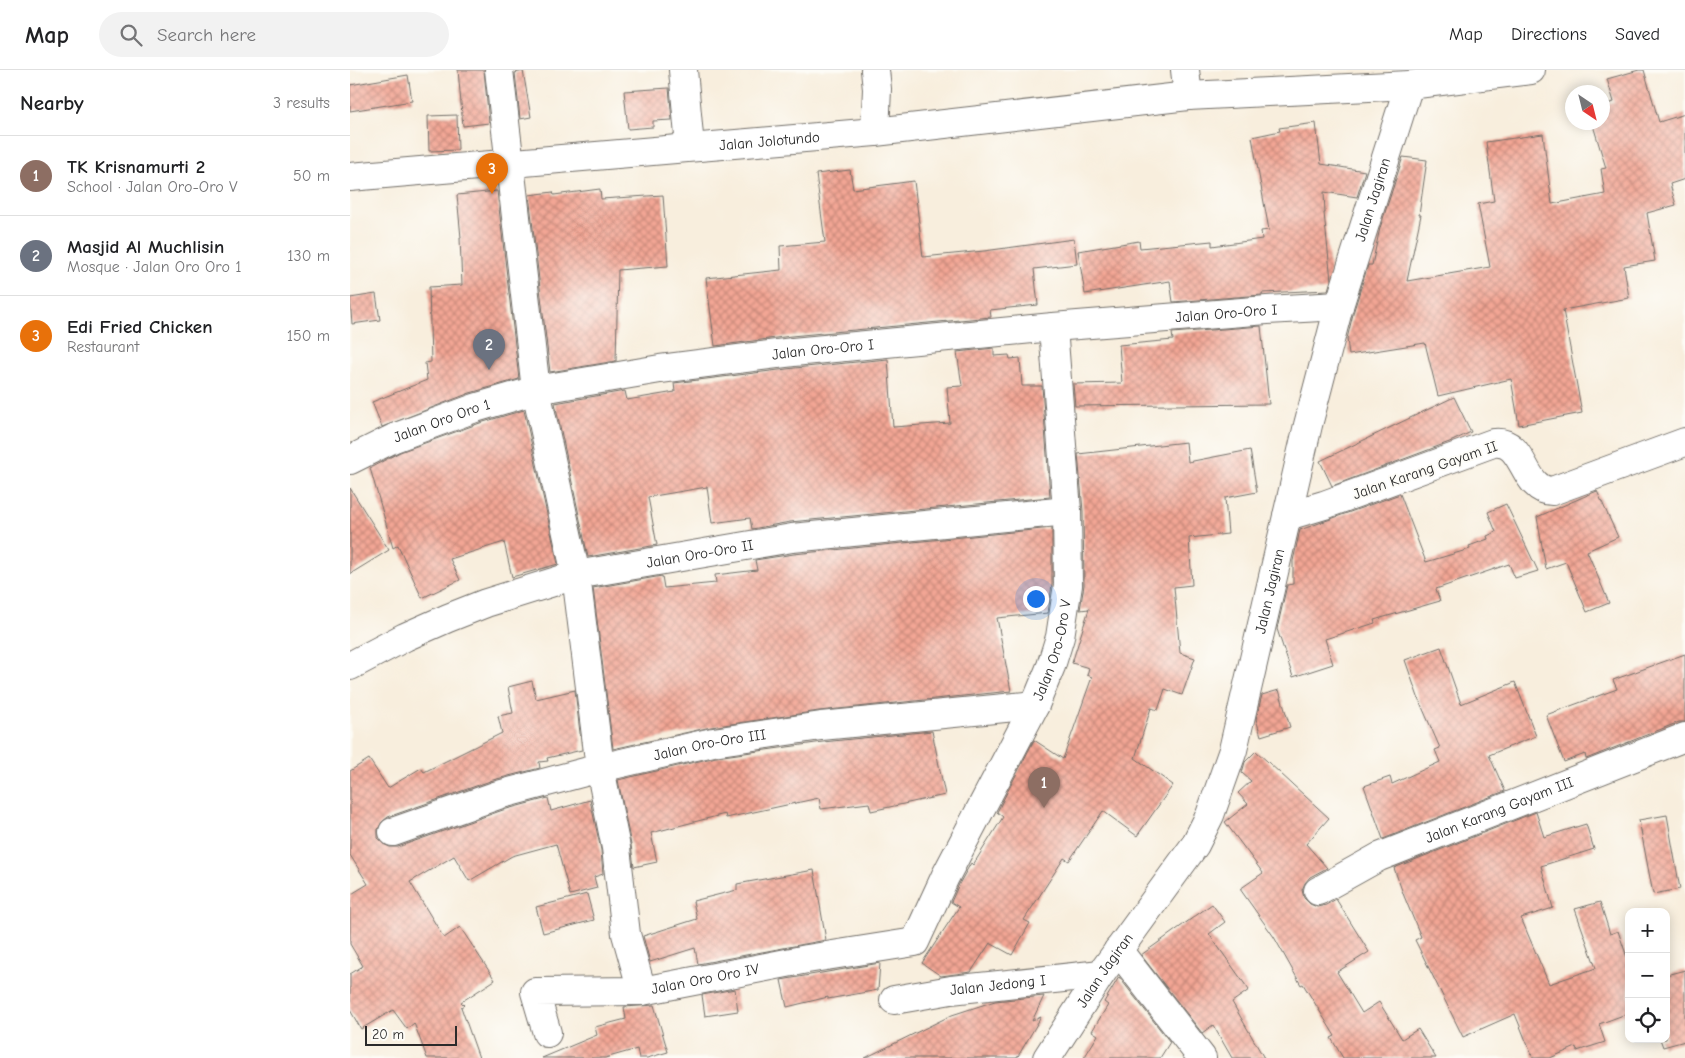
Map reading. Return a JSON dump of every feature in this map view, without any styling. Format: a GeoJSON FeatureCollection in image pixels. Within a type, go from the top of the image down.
{"type":"FeatureCollection","features":[{"type":"Feature","properties":{"kind":"street"},"geometry":{"type":"LineString","coordinates":[[499,70],[536,390],[576,575],[600,768],[616,848],[626,934],[642,991]]}},
{"type":"Feature","properties":{"kind":"street"},"geometry":{"type":"LineString","coordinates":[[683,70],[690,148]]}},
{"type":"Feature","properties":{"kind":"street"},"geometry":{"type":"LineString","coordinates":[[875,70],[875,132]]}},
{"type":"Feature","properties":{"kind":"street","name":"Jalan Jolotundo"},"geometry":{"type":"LineString","coordinates":[[350,177],[875,132],[1187,83],[1409,85],[1531,70]]}},
{"type":"Feature","properties":{"kind":"street","name":"Jalan Jagiran"},"geometry":{"type":"LineString","coordinates":[[1047,1058],[1101,974],[1195,845],[1219,793],[1233,750],[1308,425],[1339,306],[1409,85]]}},
{"type":"Feature","properties":{"kind":"street","name":"Jalan Oro-Oro I"},"geometry":{"type":"LineString","coordinates":[[536,390],[660,369],[783,353],[1053,327],[1339,306]]}},
{"type":"Feature","properties":{"kind":"street","name":"Jalan Oro-Oro V"},"geometry":{"type":"LineString","coordinates":[[915,942],[945,877],[1035,705],[1051,666],[1060,637],[1068,586],[1067,511],[1053,327]]}},
{"type":"Feature","properties":{"kind":"street","name":"Jalan Oro Oro 1"},"geometry":{"type":"LineString","coordinates":[[350,460],[394,438],[475,408],[536,390]]}},
{"type":"Feature","properties":{"kind":"street","name":"Jalan Karang Gayam II"},"geometry":{"type":"LineString","coordinates":[[1287,516],[1324,505],[1493,443],[1501,442],[1509,446],[1536,485],[1544,490],[1552,491],[1685,442]]}},
{"type":"Feature","properties":{"kind":"street","name":"Jalan Oro-Oro II"},"geometry":{"type":"LineString","coordinates":[[350,666],[405,637],[448,618],[486,603],[576,575],[792,538],[1067,511]]}},
{"type":"Feature","properties":{"kind":"street","name":"Jalan Oro-Oro III"},"geometry":{"type":"LineString","coordinates":[[393,832],[498,795],[600,768],[713,742],[821,726],[1035,705]]}},
{"type":"Feature","properties":{"kind":"street","name":"Jalan Karang Gayam III"},"geometry":{"type":"LineString","coordinates":[[1318,891],[1360,866],[1386,854],[1685,737]]}},
{"type":"Feature","properties":{"kind":"street","name":"Jalan Oro Oro IV"},"geometry":{"type":"LineString","coordinates":[[547,1033],[535,992],[642,991],[807,959],[915,942]]}},
{"type":"Feature","properties":{"kind":"street"},"geometry":{"type":"LineString","coordinates":[[1118,950],[1202,1058]]}},
{"type":"Feature","properties":{"kind":"street","name":"Jalan Jedong I"},"geometry":{"type":"LineString","coordinates":[[894,1000],[951,990],[1101,974]]}},
{"type":"Feature","properties":{"kind":"building"},"geometry":{"type":"Polygon","coordinates":[[[458,70],[484,70],[489,123],[463,126],[458,70]]]}},
{"type":"Feature","properties":{"kind":"building"},"geometry":{"type":"Polygon","coordinates":[[[1644,70],[1659,122],[1685,114],[1685,179],[1670,184],[1676,205],[1647,213],[1655,261],[1624,266],[1629,298],[1563,310],[1582,413],[1519,425],[1511,379],[1438,396],[1425,343],[1349,355],[1347,339],[1354,310],[1368,265],[1372,265],[1380,228],[1403,157],[1427,160],[1419,215],[1421,215],[1407,281],[1490,267],[1478,204],[1494,201],[1486,142],[1543,134],[1552,204],[1605,194],[1601,169],[1606,168],[1594,130],[1610,130],[1610,103],[1614,102],[1607,79],[1644,70]]]}},
{"type":"Feature","properties":{"kind":"building"},"geometry":{"type":"Polygon","coordinates":[[[523,71],[531,117],[520,119],[515,73],[523,71]]]}},
{"type":"Feature","properties":{"kind":"building"},"geometry":{"type":"Polygon","coordinates":[[[408,75],[412,101],[350,111],[350,85],[408,75]]]}},
{"type":"Feature","properties":{"kind":"building"},"geometry":{"type":"Polygon","coordinates":[[[669,88],[672,120],[653,121],[653,127],[628,129],[624,91],[669,88]]]}},
{"type":"Feature","properties":{"kind":"building"},"geometry":{"type":"Polygon","coordinates":[[[457,115],[458,150],[429,151],[428,116],[457,115]]]}},
{"type":"Feature","properties":{"kind":"building"},"geometry":{"type":"Polygon","coordinates":[[[1316,123],[1321,164],[1365,171],[1357,197],[1324,192],[1324,213],[1331,280],[1328,290],[1262,293],[1262,295],[1173,302],[1170,281],[1085,294],[1078,251],[1139,241],[1140,248],[1212,241],[1212,246],[1262,239],[1261,231],[1269,230],[1252,137],[1280,131],[1279,128],[1316,123]]]}},
{"type":"Feature","properties":{"kind":"building"},"geometry":{"type":"Polygon","coordinates":[[[850,170],[853,189],[914,181],[923,257],[1074,239],[1077,264],[1034,269],[1038,305],[990,310],[991,317],[791,336],[715,346],[706,278],[781,270],[780,246],[825,242],[816,174],[850,170]]]}},
{"type":"Feature","properties":{"kind":"building"},"geometry":{"type":"Polygon","coordinates":[[[600,189],[601,199],[663,195],[668,266],[618,270],[616,361],[550,372],[529,195],[553,192],[554,195],[600,189]]]}},
{"type":"Feature","properties":{"kind":"building"},"geometry":{"type":"Polygon","coordinates":[[[497,191],[519,379],[470,393],[382,427],[372,402],[427,380],[425,363],[431,362],[429,287],[462,285],[461,238],[457,195],[497,191]]]}},
{"type":"Feature","properties":{"kind":"building"},"geometry":{"type":"Polygon","coordinates":[[[376,294],[380,320],[352,324],[350,298],[376,294]]]}},
{"type":"Feature","properties":{"kind":"building"},"geometry":{"type":"Polygon","coordinates":[[[1261,326],[1269,404],[1075,406],[1073,384],[1122,383],[1119,345],[1173,340],[1172,333],[1261,326]]]}},
{"type":"Feature","properties":{"kind":"building"},"geometry":{"type":"Polygon","coordinates":[[[994,348],[994,356],[1009,355],[1010,359],[1020,358],[1022,386],[1042,386],[1050,497],[790,522],[752,529],[750,518],[712,523],[707,487],[648,497],[657,545],[588,557],[555,403],[625,391],[627,400],[675,392],[674,383],[888,359],[893,427],[950,423],[947,387],[962,386],[957,352],[994,348]]]}},
{"type":"Feature","properties":{"kind":"building"},"geometry":{"type":"Polygon","coordinates":[[[1454,397],[1471,432],[1452,441],[1332,486],[1320,461],[1454,397]]]}},
{"type":"Feature","properties":{"kind":"building"},"geometry":{"type":"Polygon","coordinates":[[[524,410],[558,564],[512,577],[504,542],[450,559],[460,580],[422,598],[398,545],[393,548],[370,468],[400,452],[480,423],[524,410]]]}},
{"type":"Feature","properties":{"kind":"building"},"geometry":{"type":"Polygon","coordinates":[[[1186,442],[1188,462],[1250,450],[1257,492],[1225,498],[1228,534],[1189,538],[1192,585],[1174,587],[1180,653],[1195,658],[1182,695],[1165,689],[1158,710],[1151,708],[1135,758],[1173,785],[1137,836],[1103,811],[1069,861],[1064,858],[1024,920],[1030,923],[1012,955],[990,943],[971,972],[941,976],[922,963],[959,907],[951,902],[959,884],[1003,817],[997,812],[1034,740],[1063,759],[1092,677],[1087,675],[1089,668],[1072,663],[1089,609],[1080,610],[1084,585],[1083,511],[1078,454],[1186,442]]]}},
{"type":"Feature","properties":{"kind":"building"},"geometry":{"type":"Polygon","coordinates":[[[350,488],[389,550],[350,574],[350,488]]]}},
{"type":"Feature","properties":{"kind":"building"},"geometry":{"type":"Polygon","coordinates":[[[1597,491],[1618,537],[1587,551],[1609,603],[1587,612],[1566,562],[1546,569],[1537,517],[1597,491]]]}},
{"type":"Feature","properties":{"kind":"building"},"geometry":{"type":"Polygon","coordinates":[[[1400,494],[1426,562],[1470,549],[1469,546],[1488,539],[1487,536],[1496,532],[1488,512],[1506,504],[1538,571],[1515,578],[1509,564],[1436,589],[1440,601],[1374,620],[1375,623],[1325,639],[1333,664],[1293,677],[1277,629],[1287,585],[1293,584],[1293,561],[1300,530],[1400,494]]]}},
{"type":"Feature","properties":{"kind":"building"},"geometry":{"type":"Polygon","coordinates":[[[1052,528],[1052,584],[1048,613],[997,618],[1011,691],[819,711],[711,727],[613,749],[593,588],[662,576],[664,588],[716,583],[715,575],[757,570],[755,560],[794,554],[1052,528]]]}},
{"type":"Feature","properties":{"kind":"building"},"geometry":{"type":"Polygon","coordinates":[[[1441,647],[1461,704],[1515,682],[1536,736],[1489,755],[1505,791],[1383,839],[1364,786],[1390,777],[1392,784],[1440,762],[1435,750],[1440,748],[1419,700],[1405,660],[1441,647]]]}},
{"type":"Feature","properties":{"kind":"building"},"geometry":{"type":"Polygon","coordinates":[[[1685,654],[1685,722],[1679,722],[1586,759],[1585,754],[1564,762],[1546,715],[1617,689],[1613,680],[1685,654]]]}},
{"type":"Feature","properties":{"kind":"building"},"geometry":{"type":"Polygon","coordinates":[[[532,681],[536,699],[575,690],[582,750],[547,758],[548,761],[539,762],[540,768],[493,780],[388,817],[378,829],[378,838],[383,844],[390,847],[398,847],[503,810],[548,798],[551,811],[590,800],[601,850],[603,874],[594,877],[597,888],[570,895],[556,844],[512,856],[469,881],[454,856],[410,882],[444,938],[460,927],[495,980],[461,1002],[464,1005],[461,1007],[479,1058],[427,1058],[414,1023],[407,1029],[393,1010],[361,1029],[350,1010],[350,974],[363,966],[350,944],[350,895],[368,884],[350,855],[350,771],[369,759],[388,788],[421,768],[424,772],[502,733],[498,716],[513,713],[508,687],[532,681]]]}},
{"type":"Feature","properties":{"kind":"building"},"geometry":{"type":"Polygon","coordinates":[[[1279,690],[1290,727],[1261,736],[1256,719],[1262,695],[1279,690]]]}},
{"type":"Feature","properties":{"kind":"building"},"geometry":{"type":"Polygon","coordinates":[[[932,731],[945,795],[871,811],[869,803],[821,809],[819,798],[726,818],[725,814],[651,833],[657,862],[634,867],[618,780],[716,757],[823,742],[932,731]]]}},
{"type":"Feature","properties":{"kind":"building"},"geometry":{"type":"Polygon","coordinates":[[[1256,751],[1329,818],[1306,844],[1327,868],[1310,877],[1305,883],[1302,890],[1304,898],[1310,904],[1317,907],[1326,905],[1336,899],[1369,952],[1337,972],[1362,1013],[1379,1002],[1402,1039],[1418,1029],[1436,1058],[1343,1058],[1331,1038],[1335,1036],[1303,984],[1301,985],[1274,937],[1240,889],[1263,873],[1225,822],[1248,804],[1238,793],[1251,781],[1242,773],[1245,762],[1256,751]]]}},
{"type":"Feature","properties":{"kind":"building"},"geometry":{"type":"Polygon","coordinates":[[[1536,812],[1544,837],[1586,824],[1594,849],[1541,866],[1553,908],[1521,918],[1549,984],[1596,968],[1575,909],[1600,902],[1610,934],[1618,931],[1625,951],[1625,1014],[1599,1024],[1605,1042],[1577,1051],[1576,1047],[1550,1058],[1533,1058],[1515,1014],[1463,1037],[1415,940],[1421,937],[1394,868],[1536,812]]]}},
{"type":"Feature","properties":{"kind":"building"},"geometry":{"type":"Polygon","coordinates":[[[1667,815],[1680,889],[1653,894],[1639,820],[1667,815]]]}},
{"type":"Feature","properties":{"kind":"building"},"geometry":{"type":"Polygon","coordinates":[[[814,870],[826,940],[698,964],[695,948],[650,962],[643,936],[697,919],[693,901],[737,890],[737,884],[814,870]]]}},
{"type":"Feature","properties":{"kind":"building"},"geometry":{"type":"Polygon","coordinates":[[[587,894],[594,920],[543,933],[536,907],[587,894]]]}},
{"type":"Feature","properties":{"kind":"building"},"geometry":{"type":"Polygon","coordinates":[[[1212,904],[1225,922],[1209,934],[1249,990],[1232,1002],[1264,1058],[1232,1058],[1213,1025],[1202,1033],[1141,955],[1212,904]]]}},
{"type":"Feature","properties":{"kind":"building"},"geometry":{"type":"Polygon","coordinates":[[[880,963],[878,990],[828,999],[828,997],[787,1007],[781,980],[880,963]]]}},
{"type":"Feature","properties":{"kind":"building"},"geometry":{"type":"Polygon","coordinates":[[[1685,970],[1685,1041],[1663,1047],[1662,1043],[1670,1043],[1670,974],[1685,970]]]}},
{"type":"Feature","properties":{"kind":"building"},"geometry":{"type":"Polygon","coordinates":[[[1119,977],[1170,1042],[1160,1058],[1084,1058],[1098,1035],[1092,1031],[1108,1005],[1104,1002],[1119,977]]]}},
{"type":"Feature","properties":{"kind":"building"},"geometry":{"type":"Polygon","coordinates":[[[735,989],[738,1011],[705,1016],[702,995],[735,989]]]}},
{"type":"Feature","properties":{"kind":"building"},"geometry":{"type":"Polygon","coordinates":[[[1044,996],[1032,1021],[1041,1017],[1017,1058],[865,1058],[952,1015],[995,1001],[1044,996]]]}},
{"type":"Feature","properties":{"kind":"building"},"geometry":{"type":"Polygon","coordinates":[[[654,1005],[668,1052],[647,1058],[639,1058],[637,1049],[605,1058],[542,1058],[597,1035],[595,1027],[626,1019],[624,1007],[654,1005]]]}},
{"type":"Feature","properties":{"kind":"place","name":"Edi Fried Chicken"},"geometry":{"type":"Point","coordinates":[492,194]}},
{"type":"Feature","properties":{"kind":"place","name":"Masjid Al Muchlisin"},"geometry":{"type":"Point","coordinates":[489,370]}},
{"type":"Feature","properties":{"kind":"place","name":"TK Krisnamurti 2"},"geometry":{"type":"Point","coordinates":[1044,808]}}]}
